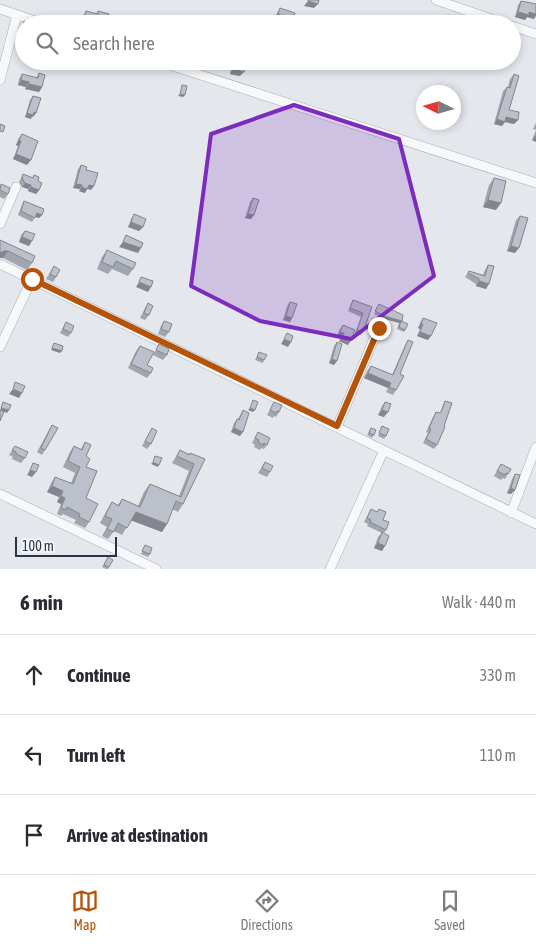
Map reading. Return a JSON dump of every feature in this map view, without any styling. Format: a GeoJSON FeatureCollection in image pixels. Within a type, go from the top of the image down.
{"type":"FeatureCollection","features":[{"type":"Feature","properties":{"kind":"street"},"geometry":{"type":"LineString","coordinates":[[436,0],[480,15]]}},
{"type":"Feature","properties":{"kind":"street"},"geometry":{"type":"LineString","coordinates":[[0,9],[17,15]]}},
{"type":"Feature","properties":{"kind":"street"},"geometry":{"type":"LineString","coordinates":[[0,80],[15,23]]}},
{"type":"Feature","properties":{"kind":"street"},"geometry":{"type":"LineString","coordinates":[[521,29],[536,34]]}},
{"type":"Feature","properties":{"kind":"street"},"geometry":{"type":"LineString","coordinates":[[185,70],[536,184]]}},
{"type":"Feature","properties":{"kind":"street"},"geometry":{"type":"LineString","coordinates":[[0,224],[16,187]]}},
{"type":"Feature","properties":{"kind":"street"},"geometry":{"type":"LineString","coordinates":[[0,264],[536,524]]}},
{"type":"Feature","properties":{"kind":"street"},"geometry":{"type":"LineString","coordinates":[[0,346],[32,279]]}},
{"type":"Feature","properties":{"kind":"street"},"geometry":{"type":"LineString","coordinates":[[337,426],[379,328]]}},
{"type":"Feature","properties":{"kind":"street"},"geometry":{"type":"LineString","coordinates":[[511,513],[536,447]]}},
{"type":"Feature","properties":{"kind":"street"},"geometry":{"type":"LineString","coordinates":[[330,569],[384,450]]}},
{"type":"Feature","properties":{"kind":"street"},"geometry":{"type":"LineString","coordinates":[[0,494],[156,569]]}},
{"type":"Feature","properties":{"kind":"highlighted area"},"geometry":{"type":"Polygon","coordinates":[[[294,105],[399,139],[434,276],[351,339],[260,321],[191,286],[211,134],[294,105]]]}},
{"type":"Feature","properties":{"kind":"building"},"geometry":{"type":"Polygon","coordinates":[[[308,0],[319,0],[318,4],[308,0]]]}},
{"type":"Feature","properties":{"kind":"building"},"geometry":{"type":"Polygon","coordinates":[[[521,1],[536,4],[536,14],[529,12],[529,15],[518,12],[521,1]]]}},
{"type":"Feature","properties":{"kind":"building"},"geometry":{"type":"Polygon","coordinates":[[[280,8],[295,13],[294,15],[278,14],[280,8]]]}},
{"type":"Feature","properties":{"kind":"building"},"geometry":{"type":"Polygon","coordinates":[[[86,11],[98,14],[98,11],[109,14],[109,15],[85,15],[86,11]]]}},
{"type":"Feature","properties":{"kind":"building"},"geometry":{"type":"Polygon","coordinates":[[[39,73],[45,75],[42,87],[21,80],[22,74],[38,78],[39,73]]]}},
{"type":"Feature","properties":{"kind":"building"},"geometry":{"type":"Polygon","coordinates":[[[514,74],[519,76],[509,110],[519,112],[518,120],[506,117],[505,122],[497,119],[507,87],[510,88],[514,74]]]}},
{"type":"Feature","properties":{"kind":"building"},"geometry":{"type":"Polygon","coordinates":[[[182,85],[187,86],[185,95],[180,94],[182,85]]]}},
{"type":"Feature","properties":{"kind":"building"},"geometry":{"type":"Polygon","coordinates":[[[33,96],[41,98],[36,113],[34,112],[33,115],[27,113],[33,96]]]}},
{"type":"Feature","properties":{"kind":"building"},"geometry":{"type":"Polygon","coordinates":[[[0,124],[5,126],[3,132],[0,131],[0,124]]]}},
{"type":"Feature","properties":{"kind":"building"},"geometry":{"type":"Polygon","coordinates":[[[22,134],[38,141],[31,160],[16,154],[22,134]]]}},
{"type":"Feature","properties":{"kind":"building"},"geometry":{"type":"Polygon","coordinates":[[[81,165],[87,167],[86,170],[98,173],[94,186],[89,185],[87,189],[82,187],[82,185],[76,184],[81,165]]]}},
{"type":"Feature","properties":{"kind":"building"},"geometry":{"type":"Polygon","coordinates":[[[23,174],[33,178],[34,175],[39,177],[38,181],[42,183],[39,190],[25,183],[22,178],[23,174]]]}},
{"type":"Feature","properties":{"kind":"building"},"geometry":{"type":"Polygon","coordinates":[[[494,178],[506,181],[501,203],[488,200],[494,178]]]}},
{"type":"Feature","properties":{"kind":"building"},"geometry":{"type":"Polygon","coordinates":[[[1,184],[10,188],[8,194],[0,190],[1,184]]]}},
{"type":"Feature","properties":{"kind":"building"},"geometry":{"type":"Polygon","coordinates":[[[253,198],[259,200],[254,215],[248,214],[253,198]]]}},
{"type":"Feature","properties":{"kind":"building"},"geometry":{"type":"Polygon","coordinates":[[[24,201],[44,209],[42,215],[37,213],[35,218],[21,211],[24,201]]]}},
{"type":"Feature","properties":{"kind":"building"},"geometry":{"type":"Polygon","coordinates":[[[134,214],[146,219],[143,227],[131,222],[134,214]]]}},
{"type":"Feature","properties":{"kind":"building"},"geometry":{"type":"Polygon","coordinates":[[[520,216],[528,218],[519,248],[511,246],[520,216]]]}},
{"type":"Feature","properties":{"kind":"building"},"geometry":{"type":"Polygon","coordinates":[[[25,231],[35,234],[32,241],[22,237],[25,231]]]}},
{"type":"Feature","properties":{"kind":"building"},"geometry":{"type":"Polygon","coordinates":[[[126,235],[143,243],[141,248],[123,242],[126,235]]]}},
{"type":"Feature","properties":{"kind":"building"},"geometry":{"type":"Polygon","coordinates":[[[0,240],[35,256],[32,263],[8,251],[0,253],[0,240]]]}},
{"type":"Feature","properties":{"kind":"building"},"geometry":{"type":"Polygon","coordinates":[[[107,250],[136,263],[133,269],[116,261],[113,267],[102,262],[107,250]]]}},
{"type":"Feature","properties":{"kind":"building"},"geometry":{"type":"Polygon","coordinates":[[[488,265],[494,266],[489,284],[479,281],[479,279],[468,273],[469,271],[485,276],[488,265]]]}},
{"type":"Feature","properties":{"kind":"building"},"geometry":{"type":"Polygon","coordinates":[[[54,266],[60,270],[56,277],[50,274],[54,266]]]}},
{"type":"Feature","properties":{"kind":"building"},"geometry":{"type":"Polygon","coordinates":[[[141,277],[153,281],[151,287],[139,282],[141,277]]]}},
{"type":"Feature","properties":{"kind":"building"},"geometry":{"type":"Polygon","coordinates":[[[353,300],[372,307],[363,332],[357,330],[363,313],[350,308],[353,300]]]}},
{"type":"Feature","properties":{"kind":"building"},"geometry":{"type":"Polygon","coordinates":[[[290,302],[297,304],[292,318],[286,316],[290,302]]]}},
{"type":"Feature","properties":{"kind":"building"},"geometry":{"type":"Polygon","coordinates":[[[148,303],[153,306],[149,315],[144,313],[148,303]]]}},
{"type":"Feature","properties":{"kind":"building"},"geometry":{"type":"Polygon","coordinates":[[[379,304],[403,315],[402,321],[384,316],[375,311],[379,304]]]}},
{"type":"Feature","properties":{"kind":"building"},"geometry":{"type":"Polygon","coordinates":[[[423,318],[437,323],[431,336],[420,332],[423,318]]]}},
{"type":"Feature","properties":{"kind":"building"},"geometry":{"type":"Polygon","coordinates":[[[164,321],[172,324],[169,332],[161,329],[164,321]]]}},
{"type":"Feature","properties":{"kind":"building"},"geometry":{"type":"Polygon","coordinates":[[[401,321],[408,324],[405,330],[399,327],[401,321]]]}},
{"type":"Feature","properties":{"kind":"building"},"geometry":{"type":"Polygon","coordinates":[[[66,322],[74,326],[71,333],[63,329],[66,322]]]}},
{"type":"Feature","properties":{"kind":"building"},"geometry":{"type":"Polygon","coordinates":[[[343,325],[355,330],[351,340],[343,337],[344,333],[340,332],[343,325]]]}},
{"type":"Feature","properties":{"kind":"building"},"geometry":{"type":"Polygon","coordinates":[[[287,333],[293,336],[291,342],[284,339],[287,333]]]}},
{"type":"Feature","properties":{"kind":"building"},"geometry":{"type":"Polygon","coordinates":[[[408,340],[413,342],[400,374],[404,376],[396,390],[389,387],[391,383],[368,373],[371,366],[393,375],[408,340]]]}},
{"type":"Feature","properties":{"kind":"building"},"geometry":{"type":"Polygon","coordinates":[[[337,342],[342,344],[337,361],[332,359],[337,342]]]}},
{"type":"Feature","properties":{"kind":"building"},"geometry":{"type":"Polygon","coordinates":[[[54,343],[63,346],[62,351],[52,348],[54,343]]]}},
{"type":"Feature","properties":{"kind":"building"},"geometry":{"type":"Polygon","coordinates":[[[159,344],[169,349],[167,355],[156,350],[159,344]]]}},
{"type":"Feature","properties":{"kind":"building"},"geometry":{"type":"Polygon","coordinates":[[[140,346],[154,352],[147,365],[153,368],[151,373],[131,364],[140,346]]]}},
{"type":"Feature","properties":{"kind":"building"},"geometry":{"type":"Polygon","coordinates":[[[259,352],[267,355],[264,360],[257,357],[259,352]]]}},
{"type":"Feature","properties":{"kind":"building"},"geometry":{"type":"Polygon","coordinates":[[[15,382],[25,386],[22,393],[13,389],[15,382]]]}},
{"type":"Feature","properties":{"kind":"building"},"geometry":{"type":"Polygon","coordinates":[[[253,400],[258,402],[255,410],[250,408],[253,400]]]}},
{"type":"Feature","properties":{"kind":"building"},"geometry":{"type":"Polygon","coordinates":[[[445,401],[452,403],[437,445],[426,439],[436,412],[440,413],[445,401]]]}},
{"type":"Feature","properties":{"kind":"building"},"geometry":{"type":"Polygon","coordinates":[[[3,402],[11,405],[9,410],[1,408],[3,402]]]}},
{"type":"Feature","properties":{"kind":"building"},"geometry":{"type":"Polygon","coordinates":[[[274,402],[282,405],[279,412],[277,411],[276,413],[270,410],[274,402]]]}},
{"type":"Feature","properties":{"kind":"building"},"geometry":{"type":"Polygon","coordinates":[[[385,402],[391,404],[388,412],[382,410],[385,402]]]}},
{"type":"Feature","properties":{"kind":"building"},"geometry":{"type":"Polygon","coordinates":[[[0,410],[4,412],[0,421],[0,410]]]}},
{"type":"Feature","properties":{"kind":"building"},"geometry":{"type":"Polygon","coordinates":[[[243,410],[249,413],[243,432],[234,428],[243,410]]]}},
{"type":"Feature","properties":{"kind":"building"},"geometry":{"type":"Polygon","coordinates":[[[52,425],[58,428],[45,450],[41,448],[52,425]]]}},
{"type":"Feature","properties":{"kind":"building"},"geometry":{"type":"Polygon","coordinates":[[[382,426],[389,429],[386,436],[379,433],[382,426]]]}},
{"type":"Feature","properties":{"kind":"building"},"geometry":{"type":"Polygon","coordinates":[[[152,428],[157,431],[151,444],[145,441],[152,428]]]}},
{"type":"Feature","properties":{"kind":"building"},"geometry":{"type":"Polygon","coordinates":[[[371,428],[376,430],[374,435],[369,433],[371,428]]]}},
{"type":"Feature","properties":{"kind":"building"},"geometry":{"type":"Polygon","coordinates":[[[258,432],[270,438],[267,445],[264,443],[263,445],[255,438],[258,432]]]}},
{"type":"Feature","properties":{"kind":"building"},"geometry":{"type":"Polygon","coordinates":[[[85,442],[91,445],[86,456],[90,459],[86,467],[97,471],[86,498],[98,504],[89,522],[79,517],[80,514],[67,507],[65,510],[61,508],[65,498],[61,496],[63,491],[52,486],[55,477],[73,484],[80,467],[68,461],[74,446],[82,450],[85,442]]]}},
{"type":"Feature","properties":{"kind":"building"},"geometry":{"type":"Polygon","coordinates":[[[15,446],[28,452],[25,458],[12,450],[15,446]]]}},
{"type":"Feature","properties":{"kind":"building"},"geometry":{"type":"Polygon","coordinates":[[[180,450],[189,455],[190,453],[205,459],[183,504],[176,501],[167,524],[136,512],[127,528],[118,523],[114,532],[107,529],[112,519],[105,516],[112,502],[119,506],[122,499],[140,507],[150,484],[181,497],[194,464],[177,456],[180,450]]]}},
{"type":"Feature","properties":{"kind":"building"},"geometry":{"type":"Polygon","coordinates":[[[155,456],[162,458],[159,465],[153,462],[155,456]]]}},
{"type":"Feature","properties":{"kind":"building"},"geometry":{"type":"Polygon","coordinates":[[[265,462],[273,466],[270,472],[262,468],[265,462]]]}},
{"type":"Feature","properties":{"kind":"building"},"geometry":{"type":"Polygon","coordinates":[[[33,463],[39,465],[36,472],[30,470],[33,463]]]}},
{"type":"Feature","properties":{"kind":"building"},"geometry":{"type":"Polygon","coordinates":[[[501,464],[511,469],[508,474],[506,473],[505,475],[497,471],[501,464]]]}},
{"type":"Feature","properties":{"kind":"building"},"geometry":{"type":"Polygon","coordinates":[[[515,474],[520,475],[515,490],[511,488],[515,474]]]}},
{"type":"Feature","properties":{"kind":"building"},"geometry":{"type":"Polygon","coordinates":[[[371,509],[377,512],[379,509],[386,512],[383,520],[389,522],[386,530],[370,522],[371,520],[367,518],[371,509]]]}},
{"type":"Feature","properties":{"kind":"building"},"geometry":{"type":"Polygon","coordinates":[[[382,532],[389,536],[385,546],[378,543],[382,532]]]}},
{"type":"Feature","properties":{"kind":"building"},"geometry":{"type":"Polygon","coordinates":[[[145,545],[152,548],[150,554],[142,551],[145,545]]]}},
{"type":"Feature","properties":{"kind":"building"},"geometry":{"type":"Polygon","coordinates":[[[108,557],[113,560],[109,567],[104,565],[108,557]]]}},
{"type":"Feature","properties":{"kind":"route"},"geometry":{"type":"LineString","coordinates":[[32,279],[337,426],[379,328]]}}]}
